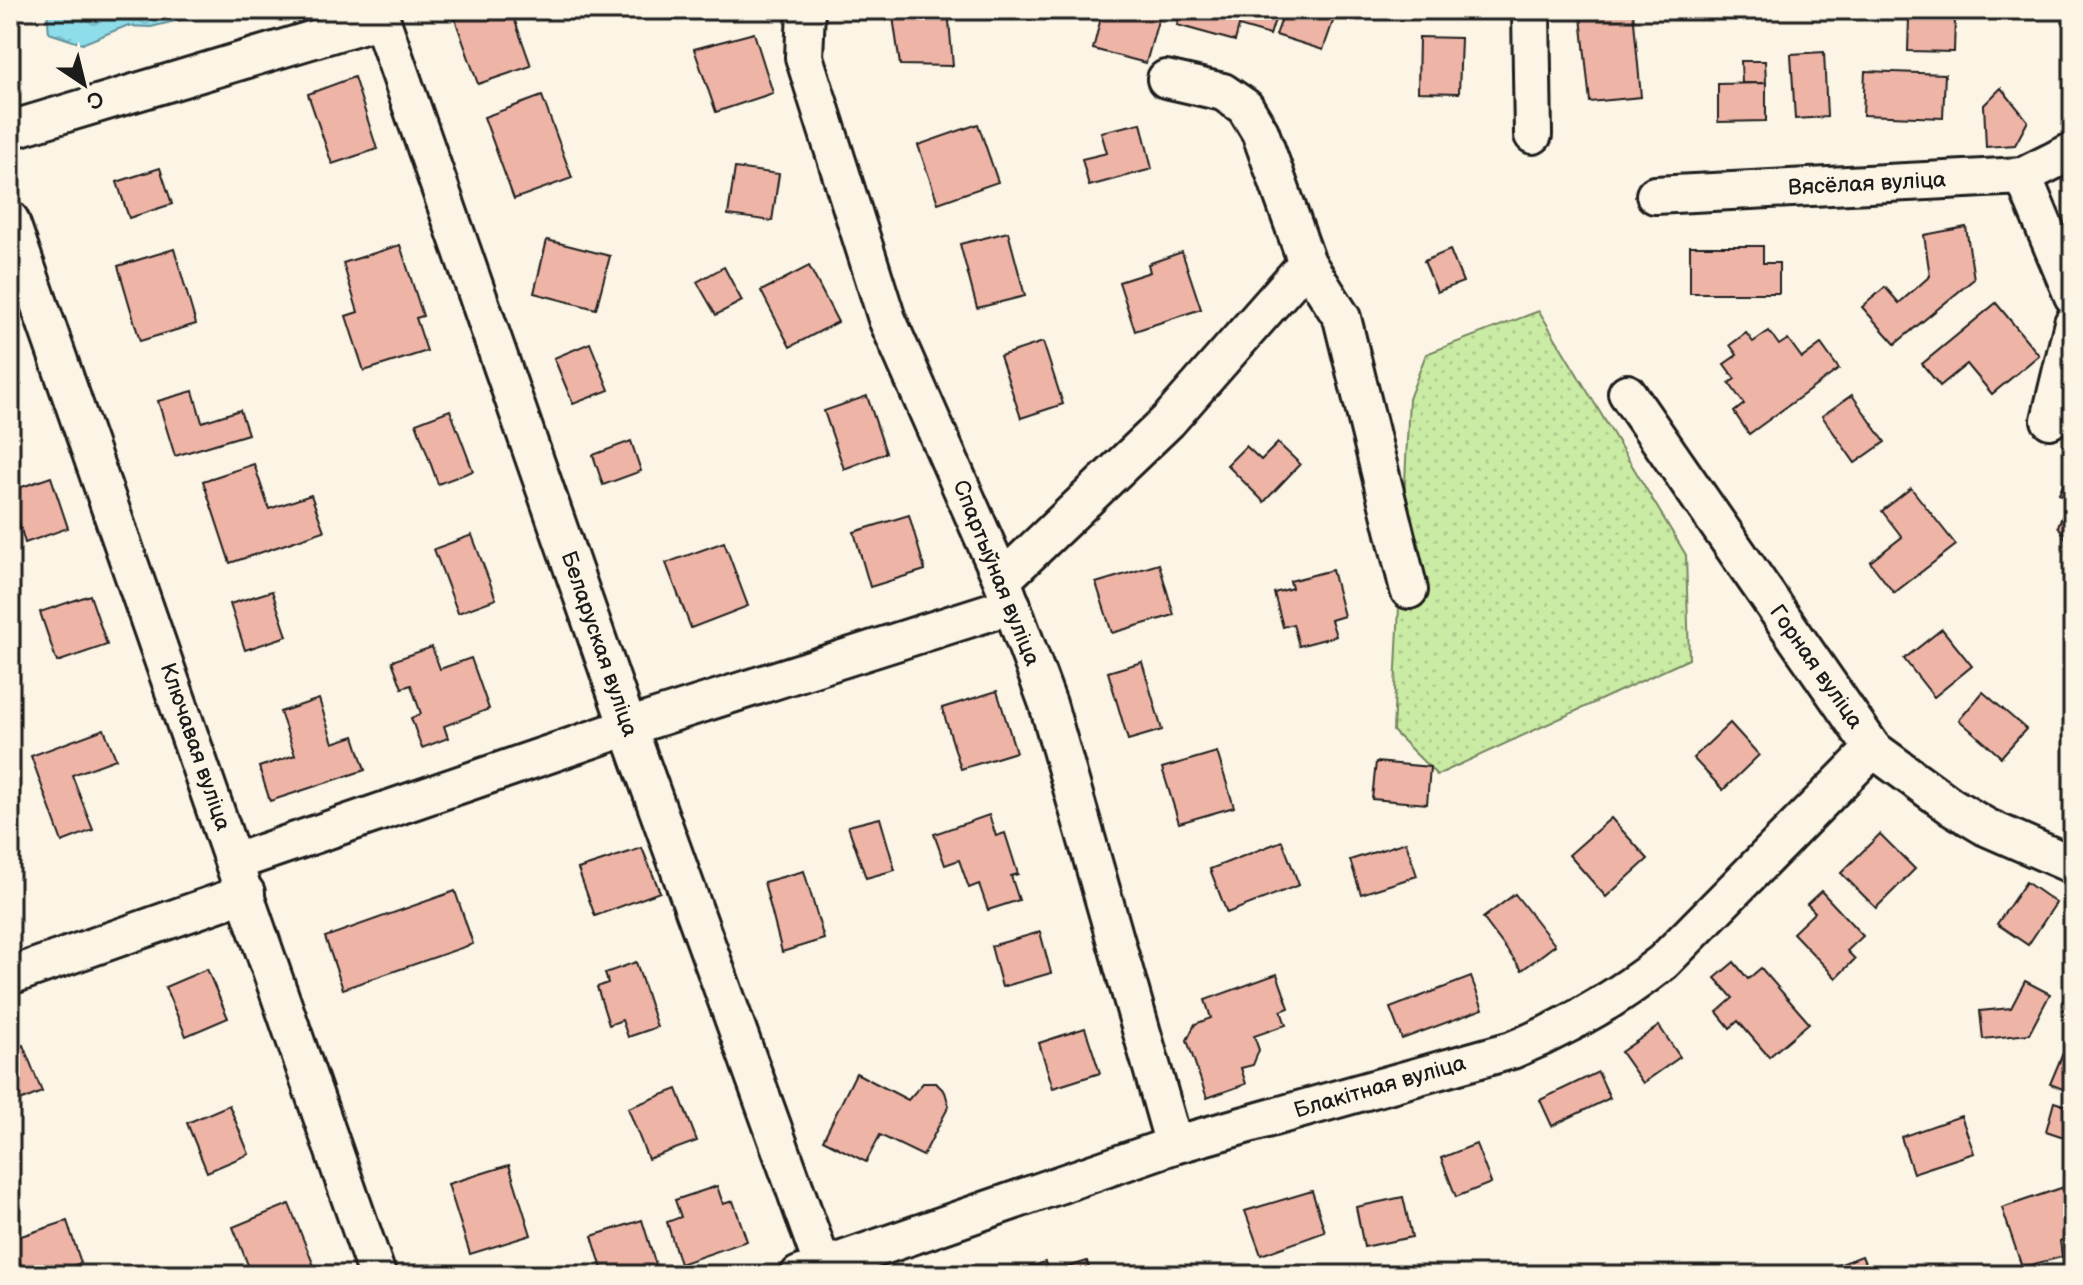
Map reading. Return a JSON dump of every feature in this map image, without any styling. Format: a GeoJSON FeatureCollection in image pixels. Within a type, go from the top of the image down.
{"type":"FeatureCollection","features":[{"type":"Feature","properties":{"kind":"street","name":"Спартыўная вуліца"},"geometry":{"type":"LineString","coordinates":[[806,10],[804,57],[887,319],[1007,592],[1048,704],[1174,1145]]}},
{"type":"Feature","properties":{"kind":"street"},"geometry":{"type":"LineString","coordinates":[[1531,10],[1533,135]]}},
{"type":"Feature","properties":{"kind":"street"},"geometry":{"type":"LineString","coordinates":[[10,130],[380,14]]}},
{"type":"Feature","properties":{"kind":"street","name":"Беларуская вуліца"},"geometry":{"type":"LineString","coordinates":[[380,14],[816,1272]]}},
{"type":"Feature","properties":{"kind":"street"},"geometry":{"type":"LineString","coordinates":[[1166,79],[1223,92],[1245,107],[1260,132],[1307,263],[1342,318],[1409,590]]}},
{"type":"Feature","properties":{"kind":"street","name":"Вясёлая вуліца"},"geometry":{"type":"LineString","coordinates":[[1655,195],[2023,176],[2073,151]]}},
{"type":"Feature","properties":{"kind":"street"},"geometry":{"type":"LineString","coordinates":[[2023,176],[2073,296]]}},
{"type":"Feature","properties":{"kind":"street","name":"Ключавая вуліца"},"geometry":{"type":"LineString","coordinates":[[10,220],[377,1275]]}},
{"type":"Feature","properties":{"kind":"street"},"geometry":{"type":"LineString","coordinates":[[10,976],[240,878],[628,727],[1007,592],[1168,421],[1307,263]]}},
{"type":"Feature","properties":{"kind":"street"},"geometry":{"type":"LineString","coordinates":[[2050,420],[2073,323]]}},
{"type":"Feature","properties":{"kind":"street","name":"Горная вуліца"},"geometry":{"type":"LineString","coordinates":[[1627,393],[1873,749],[1951,806],[1986,827],[2073,865]]}},
{"type":"Feature","properties":{"kind":"street","name":"Блакітная вуліца"},"geometry":{"type":"LineString","coordinates":[[816,1272],[1174,1145],[1512,1050],[1556,1032],[1627,991],[1663,962],[1873,749]]}},
{"type":"Feature","properties":{"kind":"green space"},"geometry":{"type":"Polygon","coordinates":[[[1539,311],[1686,555],[1689,659],[1437,775],[1393,731],[1409,399],[1426,354],[1539,311]]]}},
{"type":"Feature","properties":{"kind":"water"},"geometry":{"type":"Polygon","coordinates":[[[47,10],[220,10],[151,27],[126,26],[82,44],[49,33],[47,10]]]}},
{"type":"Feature","properties":{"kind":"building"},"geometry":{"type":"Polygon","coordinates":[[[479,10],[511,10],[531,66],[478,84],[455,19],[479,10]]]}},
{"type":"Feature","properties":{"kind":"building"},"geometry":{"type":"Polygon","coordinates":[[[892,10],[948,10],[953,66],[900,65],[892,10]]]}},
{"type":"Feature","properties":{"kind":"building"},"geometry":{"type":"Polygon","coordinates":[[[1103,10],[1161,10],[1146,63],[1093,49],[1103,10]]]}},
{"type":"Feature","properties":{"kind":"building"},"geometry":{"type":"Polygon","coordinates":[[[1182,10],[1278,10],[1270,35],[1239,26],[1235,41],[1177,25],[1182,10]]]}},
{"type":"Feature","properties":{"kind":"building"},"geometry":{"type":"Polygon","coordinates":[[[1285,10],[1337,10],[1323,50],[1276,35],[1285,10]]]}},
{"type":"Feature","properties":{"kind":"building"},"geometry":{"type":"Polygon","coordinates":[[[1633,11],[1641,97],[1590,102],[1581,17],[1633,11]]]}},
{"type":"Feature","properties":{"kind":"building"},"geometry":{"type":"Polygon","coordinates":[[[1909,17],[1955,18],[1954,52],[1908,51],[1909,17]]]}},
{"type":"Feature","properties":{"kind":"building"},"geometry":{"type":"Polygon","coordinates":[[[754,33],[773,93],[716,112],[694,49],[754,33]]]}},
{"type":"Feature","properties":{"kind":"building"},"geometry":{"type":"Polygon","coordinates":[[[1419,37],[1461,38],[1459,93],[1418,92],[1419,37]]]}},
{"type":"Feature","properties":{"kind":"building"},"geometry":{"type":"Polygon","coordinates":[[[1824,52],[1827,117],[1795,119],[1791,54],[1824,52]]]}},
{"type":"Feature","properties":{"kind":"building"},"geometry":{"type":"Polygon","coordinates":[[[1741,61],[1765,61],[1766,83],[1742,83],[1741,61]]]}},
{"type":"Feature","properties":{"kind":"building"},"geometry":{"type":"Polygon","coordinates":[[[1865,71],[1945,74],[1943,118],[1863,115],[1865,71]]]}},
{"type":"Feature","properties":{"kind":"building"},"geometry":{"type":"Polygon","coordinates":[[[354,77],[377,149],[332,164],[308,94],[354,77]]]}},
{"type":"Feature","properties":{"kind":"building"},"geometry":{"type":"Polygon","coordinates":[[[1766,83],[1766,121],[1718,122],[1718,84],[1766,83]]]}},
{"type":"Feature","properties":{"kind":"building"},"geometry":{"type":"Polygon","coordinates":[[[2001,88],[2028,121],[2015,145],[1986,147],[1984,105],[2001,88]]]}},
{"type":"Feature","properties":{"kind":"building"},"geometry":{"type":"Polygon","coordinates":[[[542,96],[572,178],[514,199],[484,117],[542,96]]]}},
{"type":"Feature","properties":{"kind":"building"},"geometry":{"type":"Polygon","coordinates":[[[1141,123],[1152,169],[1089,186],[1082,159],[1107,153],[1101,132],[1141,123]]]}},
{"type":"Feature","properties":{"kind":"building"},"geometry":{"type":"Polygon","coordinates":[[[978,124],[998,182],[938,203],[918,145],[978,124]]]}},
{"type":"Feature","properties":{"kind":"building"},"geometry":{"type":"Polygon","coordinates":[[[160,168],[172,204],[129,218],[117,182],[160,168]]]}},
{"type":"Feature","properties":{"kind":"building"},"geometry":{"type":"Polygon","coordinates":[[[735,168],[779,174],[772,221],[728,215],[735,168]]]}},
{"type":"Feature","properties":{"kind":"building"},"geometry":{"type":"Polygon","coordinates":[[[1966,227],[1974,279],[1895,344],[1862,307],[1885,287],[1899,303],[1930,276],[1924,235],[1966,227]]]}},
{"type":"Feature","properties":{"kind":"building"},"geometry":{"type":"Polygon","coordinates":[[[1008,232],[1025,296],[977,308],[960,244],[1008,232]]]}},
{"type":"Feature","properties":{"kind":"building"},"geometry":{"type":"Polygon","coordinates":[[[547,240],[610,256],[596,309],[534,293],[547,240]]]}},
{"type":"Feature","properties":{"kind":"building"},"geometry":{"type":"Polygon","coordinates":[[[400,245],[423,316],[416,318],[427,351],[364,371],[346,316],[358,312],[343,263],[400,245]]]}},
{"type":"Feature","properties":{"kind":"building"},"geometry":{"type":"Polygon","coordinates":[[[1690,246],[1763,246],[1763,263],[1779,263],[1779,293],[1690,293],[1690,246]]]}},
{"type":"Feature","properties":{"kind":"building"},"geometry":{"type":"Polygon","coordinates":[[[174,249],[196,324],[140,341],[118,266],[174,249]]]}},
{"type":"Feature","properties":{"kind":"building"},"geometry":{"type":"Polygon","coordinates":[[[1450,250],[1463,282],[1437,292],[1424,261],[1450,250]]]}},
{"type":"Feature","properties":{"kind":"building"},"geometry":{"type":"Polygon","coordinates":[[[1182,252],[1201,309],[1135,331],[1119,282],[1150,272],[1148,264],[1182,252]]]}},
{"type":"Feature","properties":{"kind":"building"},"geometry":{"type":"Polygon","coordinates":[[[809,266],[838,322],[790,347],[761,291],[809,266]]]}},
{"type":"Feature","properties":{"kind":"building"},"geometry":{"type":"Polygon","coordinates":[[[724,267],[742,301],[716,315],[697,282],[724,267]]]}},
{"type":"Feature","properties":{"kind":"building"},"geometry":{"type":"Polygon","coordinates":[[[1996,303],[2039,355],[1992,394],[1967,364],[1940,386],[1922,364],[1996,303]]]}},
{"type":"Feature","properties":{"kind":"building"},"geometry":{"type":"Polygon","coordinates":[[[1769,331],[1779,345],[1788,339],[1802,358],[1821,344],[1839,369],[1749,434],[1734,412],[1744,404],[1729,383],[1735,379],[1724,364],[1737,355],[1730,345],[1746,333],[1753,342],[1769,331]]]}},
{"type":"Feature","properties":{"kind":"building"},"geometry":{"type":"Polygon","coordinates":[[[1043,342],[1063,404],[1021,418],[1000,356],[1043,342]]]}},
{"type":"Feature","properties":{"kind":"building"},"geometry":{"type":"Polygon","coordinates":[[[590,343],[609,390],[573,404],[554,358],[590,343]]]}},
{"type":"Feature","properties":{"kind":"building"},"geometry":{"type":"Polygon","coordinates":[[[10,354],[21,385],[10,390],[10,354]]]}},
{"type":"Feature","properties":{"kind":"building"},"geometry":{"type":"Polygon","coordinates":[[[193,391],[202,422],[240,410],[248,434],[175,456],[158,401],[193,391]]]}},
{"type":"Feature","properties":{"kind":"building"},"geometry":{"type":"Polygon","coordinates":[[[1852,395],[1885,442],[1855,463],[1822,416],[1852,395]]]}},
{"type":"Feature","properties":{"kind":"building"},"geometry":{"type":"Polygon","coordinates":[[[867,396],[886,453],[844,469],[824,411],[867,396]]]}},
{"type":"Feature","properties":{"kind":"building"},"geometry":{"type":"Polygon","coordinates":[[[450,410],[473,471],[438,484],[416,423],[450,410]]]}},
{"type":"Feature","properties":{"kind":"building"},"geometry":{"type":"Polygon","coordinates":[[[631,441],[641,471],[603,485],[593,455],[631,441]]]}},
{"type":"Feature","properties":{"kind":"building"},"geometry":{"type":"Polygon","coordinates":[[[1278,443],[1300,464],[1264,502],[1227,465],[1246,446],[1261,460],[1278,443]]]}},
{"type":"Feature","properties":{"kind":"building"},"geometry":{"type":"Polygon","coordinates":[[[254,464],[269,509],[311,495],[324,531],[230,563],[203,481],[254,464]]]}},
{"type":"Feature","properties":{"kind":"building"},"geometry":{"type":"Polygon","coordinates":[[[2067,476],[2073,478],[2073,550],[2058,526],[2070,499],[2059,494],[2067,476]]]}},
{"type":"Feature","properties":{"kind":"building"},"geometry":{"type":"Polygon","coordinates":[[[51,477],[68,528],[25,543],[10,491],[51,477]]]}},
{"type":"Feature","properties":{"kind":"building"},"geometry":{"type":"Polygon","coordinates":[[[1911,488],[1956,545],[1894,593],[1870,562],[1902,537],[1882,511],[1911,488]]]}},
{"type":"Feature","properties":{"kind":"building"},"geometry":{"type":"Polygon","coordinates":[[[909,515],[925,570],[870,587],[854,532],[909,515]]]}},
{"type":"Feature","properties":{"kind":"building"},"geometry":{"type":"Polygon","coordinates":[[[472,535],[496,599],[458,613],[434,549],[472,535]]]}},
{"type":"Feature","properties":{"kind":"building"},"geometry":{"type":"Polygon","coordinates":[[[724,542],[748,606],[691,628],[666,563],[724,542]]]}},
{"type":"Feature","properties":{"kind":"building"},"geometry":{"type":"Polygon","coordinates":[[[1159,564],[1174,615],[1112,633],[1096,583],[1159,564]]]}},
{"type":"Feature","properties":{"kind":"building"},"geometry":{"type":"Polygon","coordinates":[[[1332,570],[1344,616],[1331,620],[1336,636],[1299,646],[1293,624],[1283,627],[1274,593],[1292,588],[1290,581],[1332,570]]]}},
{"type":"Feature","properties":{"kind":"building"},"geometry":{"type":"Polygon","coordinates":[[[272,591],[287,636],[245,650],[230,604],[272,591]]]}},
{"type":"Feature","properties":{"kind":"building"},"geometry":{"type":"Polygon","coordinates":[[[90,595],[107,645],[57,662],[40,612],[90,595]]]}},
{"type":"Feature","properties":{"kind":"building"},"geometry":{"type":"Polygon","coordinates":[[[1942,629],[1972,666],[1934,697],[1904,659],[1942,629]]]}},
{"type":"Feature","properties":{"kind":"building"},"geometry":{"type":"Polygon","coordinates":[[[432,647],[440,669],[471,658],[489,709],[444,726],[448,738],[422,748],[411,718],[421,714],[411,685],[402,688],[392,661],[432,647]]]}},
{"type":"Feature","properties":{"kind":"building"},"geometry":{"type":"Polygon","coordinates":[[[1142,662],[1162,730],[1128,740],[1108,672],[1142,662]]]}},
{"type":"Feature","properties":{"kind":"building"},"geometry":{"type":"Polygon","coordinates":[[[997,691],[1016,752],[961,769],[942,708],[997,691]]]}},
{"type":"Feature","properties":{"kind":"building"},"geometry":{"type":"Polygon","coordinates":[[[1983,692],[2026,729],[2001,757],[1959,720],[1983,692]]]}},
{"type":"Feature","properties":{"kind":"building"},"geometry":{"type":"Polygon","coordinates":[[[319,699],[333,743],[354,736],[365,770],[270,801],[259,767],[295,755],[280,712],[319,699]]]}},
{"type":"Feature","properties":{"kind":"building"},"geometry":{"type":"Polygon","coordinates":[[[1730,723],[1759,755],[1723,790],[1693,758],[1730,723]]]}},
{"type":"Feature","properties":{"kind":"building"},"geometry":{"type":"Polygon","coordinates":[[[104,729],[116,759],[72,775],[93,830],[62,842],[31,756],[104,729]]]}},
{"type":"Feature","properties":{"kind":"building"},"geometry":{"type":"Polygon","coordinates":[[[1217,752],[1234,807],[1179,823],[1162,768],[1217,752]]]}},
{"type":"Feature","properties":{"kind":"building"},"geometry":{"type":"Polygon","coordinates":[[[1376,762],[1430,767],[1427,804],[1372,799],[1376,762]]]}},
{"type":"Feature","properties":{"kind":"building"},"geometry":{"type":"Polygon","coordinates":[[[989,815],[996,836],[1005,833],[1018,874],[1011,876],[1019,900],[988,910],[979,884],[969,888],[959,860],[945,865],[934,834],[989,815]]]}},
{"type":"Feature","properties":{"kind":"building"},"geometry":{"type":"Polygon","coordinates":[[[880,818],[895,870],[866,878],[848,826],[880,818]]]}},
{"type":"Feature","properties":{"kind":"building"},"geometry":{"type":"Polygon","coordinates":[[[1611,818],[1648,859],[1606,897],[1569,855],[1611,818]]]}},
{"type":"Feature","properties":{"kind":"building"},"geometry":{"type":"Polygon","coordinates":[[[1880,834],[1915,869],[1876,908],[1841,873],[1880,834]]]}},
{"type":"Feature","properties":{"kind":"building"},"geometry":{"type":"Polygon","coordinates":[[[1282,841],[1299,885],[1227,913],[1210,869],[1282,841]]]}},
{"type":"Feature","properties":{"kind":"building"},"geometry":{"type":"Polygon","coordinates":[[[1406,842],[1417,876],[1361,894],[1350,860],[1406,842]]]}},
{"type":"Feature","properties":{"kind":"building"},"geometry":{"type":"Polygon","coordinates":[[[642,848],[660,892],[595,916],[578,869],[642,848]]]}},
{"type":"Feature","properties":{"kind":"building"},"geometry":{"type":"Polygon","coordinates":[[[804,871],[824,939],[782,952],[764,882],[804,871]]]}},
{"type":"Feature","properties":{"kind":"building"},"geometry":{"type":"Polygon","coordinates":[[[2026,882],[2056,903],[2028,945],[1997,924],[2026,882]]]}},
{"type":"Feature","properties":{"kind":"building"},"geometry":{"type":"Polygon","coordinates":[[[455,891],[473,944],[343,989],[325,937],[455,891]]]}},
{"type":"Feature","properties":{"kind":"building"},"geometry":{"type":"Polygon","coordinates":[[[1821,891],[1863,936],[1847,951],[1855,959],[1836,978],[1793,933],[1815,912],[1807,904],[1821,891]]]}},
{"type":"Feature","properties":{"kind":"building"},"geometry":{"type":"Polygon","coordinates":[[[1515,894],[1555,945],[1522,970],[1483,918],[1515,894]]]}},
{"type":"Feature","properties":{"kind":"building"},"geometry":{"type":"Polygon","coordinates":[[[1040,932],[1051,973],[1002,987],[991,946],[1040,932]]]}},
{"type":"Feature","properties":{"kind":"building"},"geometry":{"type":"Polygon","coordinates":[[[636,962],[657,1027],[628,1037],[622,1020],[609,1025],[597,987],[608,983],[605,973],[636,962]]]}},
{"type":"Feature","properties":{"kind":"building"},"geometry":{"type":"Polygon","coordinates":[[[1734,962],[1748,979],[1761,968],[1809,1023],[1769,1057],[1738,1021],[1730,1028],[1717,1012],[1733,998],[1715,978],[1734,962]]]}},
{"type":"Feature","properties":{"kind":"building"},"geometry":{"type":"Polygon","coordinates":[[[207,969],[228,1018],[186,1036],[165,987],[207,969]]]}},
{"type":"Feature","properties":{"kind":"building"},"geometry":{"type":"Polygon","coordinates":[[[1277,974],[1289,1008],[1281,1011],[1286,1025],[1254,1036],[1259,1050],[1253,1065],[1241,1068],[1246,1084],[1207,1098],[1187,1040],[1195,1024],[1211,1018],[1205,1000],[1277,974]]]}},
{"type":"Feature","properties":{"kind":"building"},"geometry":{"type":"Polygon","coordinates":[[[1471,977],[1483,1009],[1402,1039],[1390,1008],[1471,977]]]}},
{"type":"Feature","properties":{"kind":"building"},"geometry":{"type":"Polygon","coordinates":[[[2025,981],[2050,994],[2029,1034],[1983,1039],[1980,1011],[2011,1008],[2025,981]]]}},
{"type":"Feature","properties":{"kind":"building"},"geometry":{"type":"Polygon","coordinates":[[[1659,1026],[1680,1057],[1643,1083],[1621,1052],[1659,1026]]]}},
{"type":"Feature","properties":{"kind":"building"},"geometry":{"type":"Polygon","coordinates":[[[1085,1028],[1100,1073],[1053,1088],[1039,1043],[1085,1028]]]}},
{"type":"Feature","properties":{"kind":"building"},"geometry":{"type":"Polygon","coordinates":[[[23,1045],[42,1092],[10,1105],[10,1050],[23,1045]]]}},
{"type":"Feature","properties":{"kind":"building"},"geometry":{"type":"Polygon","coordinates":[[[2063,1053],[2073,1057],[2073,1093],[2050,1084],[2063,1053]]]}},
{"type":"Feature","properties":{"kind":"building"},"geometry":{"type":"Polygon","coordinates":[[[1598,1072],[1610,1098],[1552,1126],[1540,1100],[1598,1072]]]}},
{"type":"Feature","properties":{"kind":"building"},"geometry":{"type":"Polygon","coordinates":[[[856,1073],[908,1100],[923,1083],[936,1083],[945,1092],[949,1106],[923,1156],[880,1135],[866,1162],[823,1140],[856,1073]]]}},
{"type":"Feature","properties":{"kind":"building"},"geometry":{"type":"Polygon","coordinates":[[[677,1089],[697,1141],[648,1159],[628,1108],[677,1089]]]}},
{"type":"Feature","properties":{"kind":"building"},"geometry":{"type":"Polygon","coordinates":[[[2054,1102],[2073,1108],[2073,1140],[2046,1131],[2054,1102]]]}},
{"type":"Feature","properties":{"kind":"building"},"geometry":{"type":"Polygon","coordinates":[[[229,1105],[249,1154],[207,1172],[187,1123],[229,1105]]]}},
{"type":"Feature","properties":{"kind":"building"},"geometry":{"type":"Polygon","coordinates":[[[1961,1116],[1974,1153],[1913,1173],[1901,1137],[1961,1116]]]}},
{"type":"Feature","properties":{"kind":"building"},"geometry":{"type":"Polygon","coordinates":[[[1476,1144],[1491,1183],[1456,1197],[1441,1158],[1476,1144]]]}},
{"type":"Feature","properties":{"kind":"building"},"geometry":{"type":"Polygon","coordinates":[[[509,1165],[531,1235],[470,1254],[448,1184],[509,1165]]]}},
{"type":"Feature","properties":{"kind":"building"},"geometry":{"type":"Polygon","coordinates":[[[2073,1184],[2073,1236],[2060,1241],[2062,1257],[2022,1267],[2002,1208],[2073,1184]]]}},
{"type":"Feature","properties":{"kind":"building"},"geometry":{"type":"Polygon","coordinates":[[[717,1186],[723,1204],[733,1201],[747,1241],[680,1264],[667,1222],[681,1217],[675,1200],[717,1186]]]}},
{"type":"Feature","properties":{"kind":"building"},"geometry":{"type":"Polygon","coordinates":[[[1312,1191],[1325,1232],[1261,1255],[1245,1211],[1312,1191]]]}},
{"type":"Feature","properties":{"kind":"building"},"geometry":{"type":"Polygon","coordinates":[[[1403,1197],[1412,1237],[1364,1247],[1356,1207],[1403,1197]]]}},
{"type":"Feature","properties":{"kind":"building"},"geometry":{"type":"Polygon","coordinates":[[[289,1204],[314,1266],[292,1275],[252,1275],[233,1227],[289,1204]]]}},
{"type":"Feature","properties":{"kind":"building"},"geometry":{"type":"Polygon","coordinates":[[[642,1220],[659,1275],[604,1275],[592,1236],[642,1220]]]}},
{"type":"Feature","properties":{"kind":"building"},"geometry":{"type":"Polygon","coordinates":[[[67,1221],[81,1263],[45,1275],[24,1275],[12,1239],[67,1221]]]}},
{"type":"Feature","properties":{"kind":"building"},"geometry":{"type":"Polygon","coordinates":[[[1862,1256],[1870,1275],[1827,1275],[1825,1270],[1862,1256]]]}},
{"type":"Feature","properties":{"kind":"building"},"geometry":{"type":"Polygon","coordinates":[[[1087,1261],[1091,1275],[1026,1275],[1024,1269],[1045,1262],[1049,1273],[1087,1261]]]}}]}
